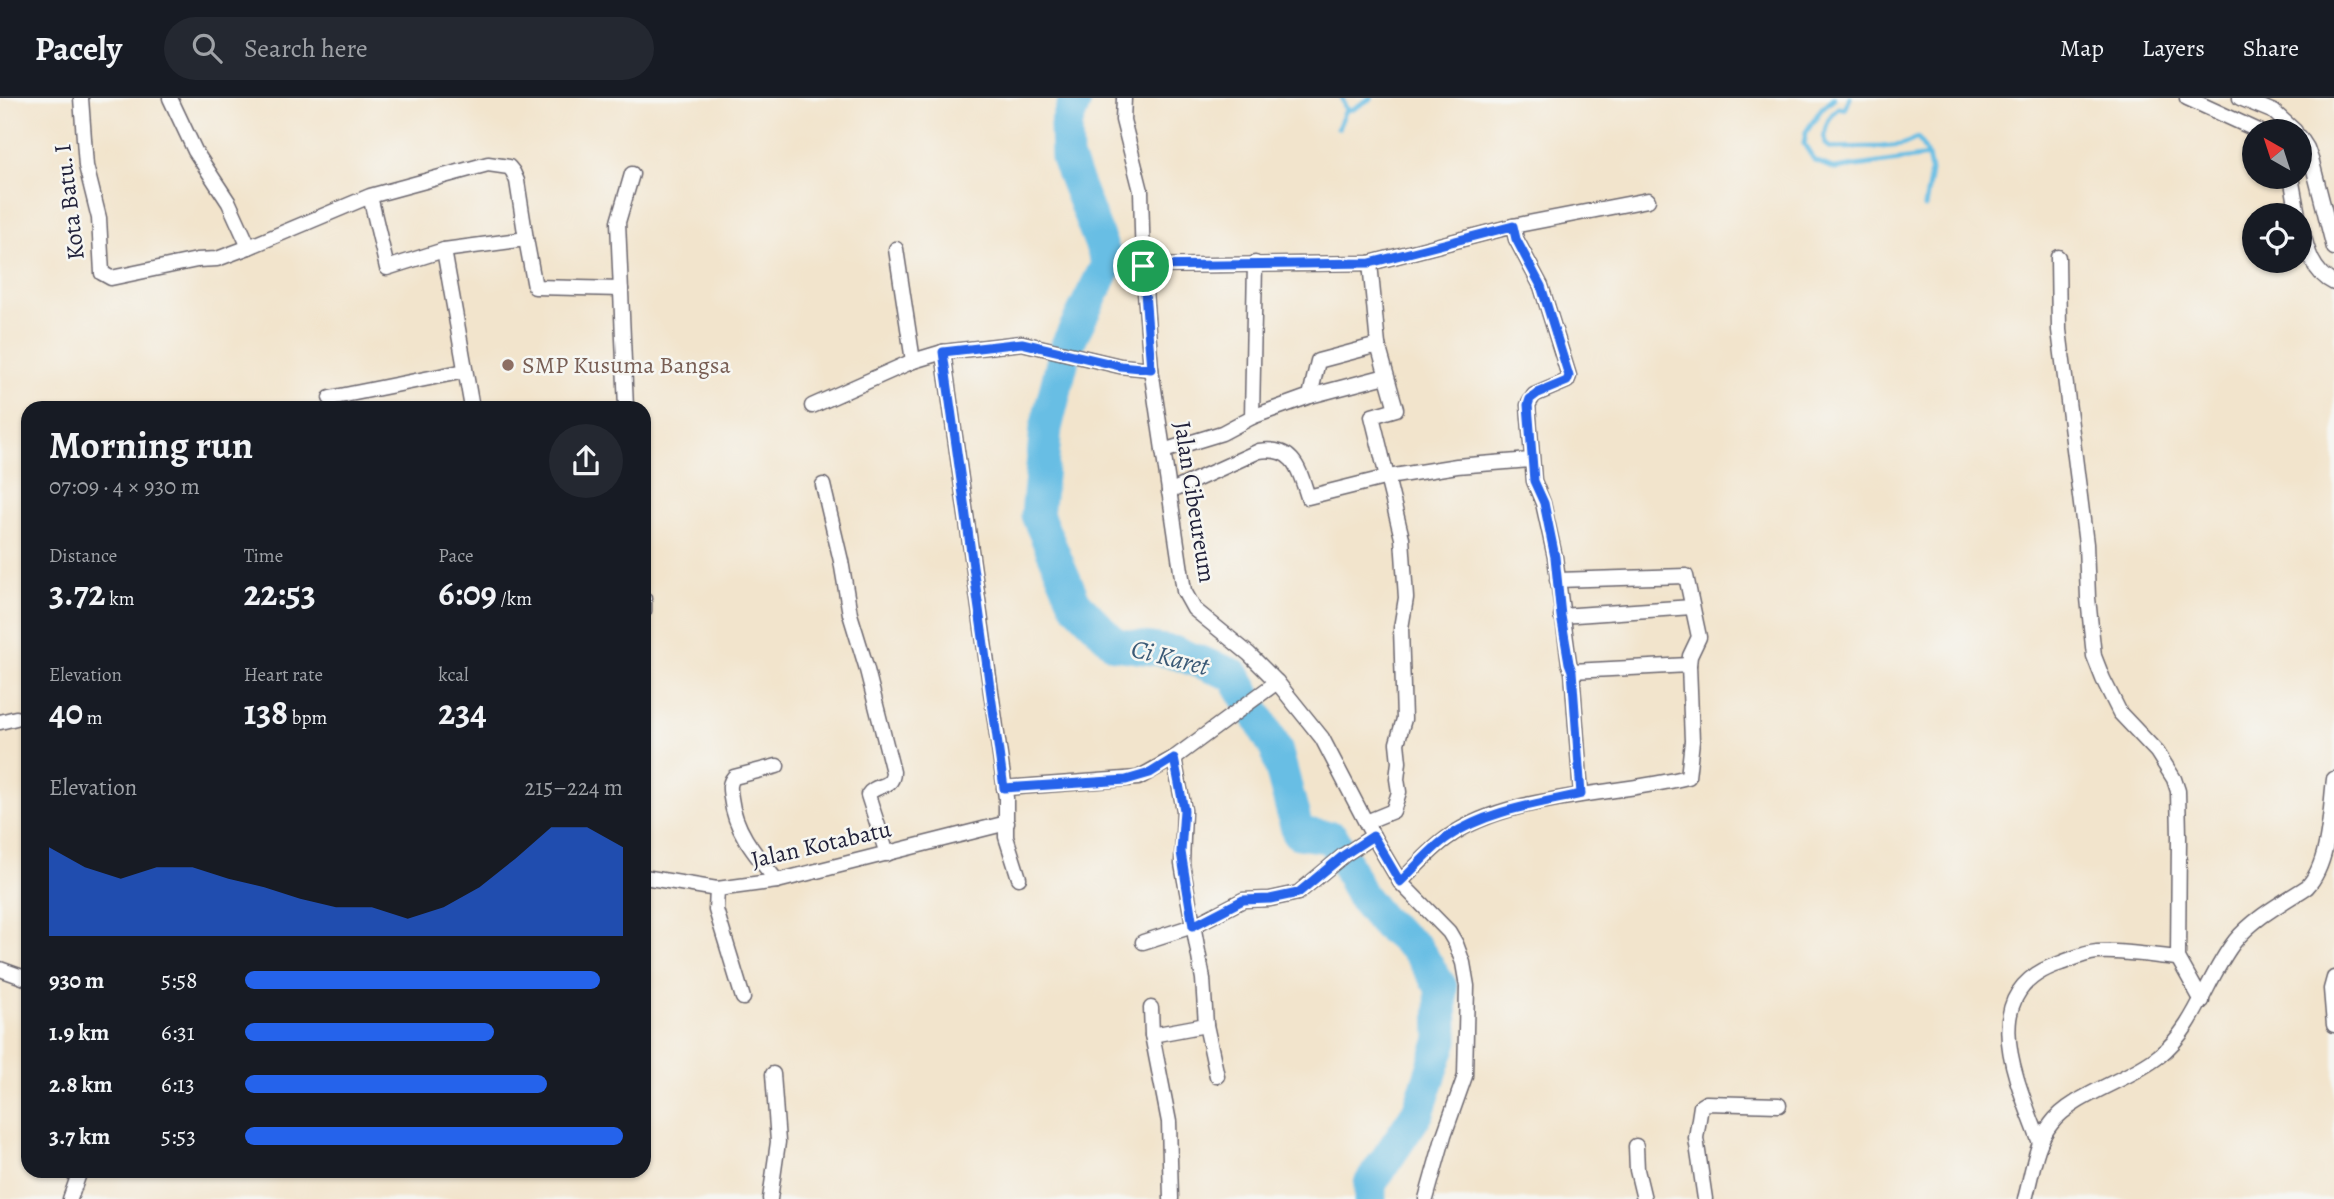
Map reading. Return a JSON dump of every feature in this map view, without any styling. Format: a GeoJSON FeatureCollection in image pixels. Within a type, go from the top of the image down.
{"type":"FeatureCollection","features":[{"type":"Feature","properties":{"kind":"street","name":"Kota Batu. I"},"geometry":{"type":"LineString","coordinates":[[81,98],[86,166],[99,218],[102,273],[111,278],[197,260],[217,259],[249,247]]}},
{"type":"Feature","properties":{"kind":"street"},"geometry":{"type":"LineString","coordinates":[[170,98],[195,151],[229,203],[249,247],[370,196],[488,164],[509,167],[517,181],[535,287],[621,289]]}},
{"type":"Feature","properties":{"kind":"street","name":"Jalan Cibeureum"},"geometry":{"type":"LineString","coordinates":[[1124,98],[1122,111],[1125,131],[1140,191],[1151,369],[1184,592],[1191,604],[1277,682],[1322,738],[1400,882],[1450,932],[1463,962],[1467,986],[1465,1076],[1444,1135],[1426,1199]]}},
{"type":"Feature","properties":{"kind":"street"},"geometry":{"type":"LineString","coordinates":[[2187,98],[2242,123]]}},
{"type":"Feature","properties":{"kind":"street"},"geometry":{"type":"LineString","coordinates":[[2240,98],[2274,112],[2282,119]]}},
{"type":"Feature","properties":{"kind":"street"},"geometry":{"type":"LineString","coordinates":[[2312,162],[2334,248]]}},
{"type":"Feature","properties":{"kind":"street"},"geometry":{"type":"LineString","coordinates":[[626,401],[619,216],[632,174]]}},
{"type":"Feature","properties":{"kind":"street"},"geometry":{"type":"LineString","coordinates":[[370,196],[387,268],[444,250],[526,239]]}},
{"type":"Feature","properties":{"kind":"street"},"geometry":{"type":"LineString","coordinates":[[1143,266],[1370,263],[1513,226],[1648,200]]}},
{"type":"Feature","properties":{"kind":"street"},"geometry":{"type":"LineString","coordinates":[[1513,226],[1516,239],[1541,286],[1569,376],[1567,381],[1538,393],[1529,401],[1534,481],[1544,503],[1572,671],[1581,794]]}},
{"type":"Feature","properties":{"kind":"street"},"geometry":{"type":"LineString","coordinates":[[896,249],[913,361]]}},
{"type":"Feature","properties":{"kind":"street"},"geometry":{"type":"LineString","coordinates":[[444,250],[471,401]]}},
{"type":"Feature","properties":{"kind":"street"},"geometry":{"type":"LineString","coordinates":[[2058,257],[2059,330],[2086,544],[2094,656],[2102,679],[2120,713],[2157,752],[2170,770],[2178,792],[2178,958],[2202,1001]]}},
{"type":"Feature","properties":{"kind":"street"},"geometry":{"type":"LineString","coordinates":[[2312,258],[2322,277],[2334,283]]}},
{"type":"Feature","properties":{"kind":"street"},"geometry":{"type":"LineString","coordinates":[[1252,417],[1255,263]]}},
{"type":"Feature","properties":{"kind":"street"},"geometry":{"type":"LineString","coordinates":[[1143,942],[1193,926],[1243,900],[1270,899],[1298,893],[1393,811],[1399,792],[1397,743],[1404,719],[1401,628],[1406,586],[1402,538],[1372,415],[1396,409],[1378,345],[1370,263]]}},
{"type":"Feature","properties":{"kind":"street"},"geometry":{"type":"LineString","coordinates":[[812,405],[913,361],[943,352],[1022,343],[1120,366],[1151,369]]}},
{"type":"Feature","properties":{"kind":"street"},"geometry":{"type":"LineString","coordinates":[[1310,396],[1318,361],[1378,345]]}},
{"type":"Feature","properties":{"kind":"street"},"geometry":{"type":"LineString","coordinates":[[943,352],[1004,788],[1006,837],[1019,878]]}},
{"type":"Feature","properties":{"kind":"street"},"geometry":{"type":"LineString","coordinates":[[330,398],[465,371]]}},
{"type":"Feature","properties":{"kind":"street"},"geometry":{"type":"LineString","coordinates":[[1163,451],[1222,433],[1252,417],[1310,396],[1386,376]]}},
{"type":"Feature","properties":{"kind":"street"},"geometry":{"type":"LineString","coordinates":[[1169,492],[1259,451],[1271,449],[1297,464],[1308,498],[1388,477],[1457,466],[1531,460]]}},
{"type":"Feature","properties":{"kind":"street"},"geometry":{"type":"LineString","coordinates":[[823,485],[850,614],[893,772],[888,785],[870,791],[868,795],[887,854]]}},
{"type":"Feature","properties":{"kind":"street"},"geometry":{"type":"LineString","coordinates":[[1400,882],[1447,838],[1501,812],[1581,794],[1635,789],[1688,777],[1692,741],[1689,665],[1699,637],[1686,576],[1557,580]]}},
{"type":"Feature","properties":{"kind":"street"},"geometry":{"type":"LineString","coordinates":[[1561,616],[1692,607]]}},
{"type":"Feature","properties":{"kind":"street"},"geometry":{"type":"LineString","coordinates":[[1572,671],[1689,665]]}},
{"type":"Feature","properties":{"kind":"street"},"geometry":{"type":"LineString","coordinates":[[1004,788],[1126,780],[1150,773],[1277,682]]}},
{"type":"Feature","properties":{"kind":"street"},"geometry":{"type":"LineString","coordinates":[[0,723],[16,718]]}},
{"type":"Feature","properties":{"kind":"street"},"geometry":{"type":"LineString","coordinates":[[1174,758],[1184,810],[1181,852],[1203,979],[1206,1025],[1217,1076]]}},
{"type":"Feature","properties":{"kind":"street"},"geometry":{"type":"LineString","coordinates":[[777,766],[734,778],[729,787],[741,833],[777,881]]}},
{"type":"Feature","properties":{"kind":"street"},"geometry":{"type":"LineString","coordinates":[[2025,1199],[2040,1143],[2050,1125],[2060,1114],[2160,1056],[2185,1031],[2222,962],[2245,930],[2313,881],[2324,850],[2334,779]]}},
{"type":"Feature","properties":{"kind":"street","name":"Jalan Kotabatu"},"geometry":{"type":"LineString","coordinates":[[651,878],[717,889],[777,881],[1007,823]]}},
{"type":"Feature","properties":{"kind":"street"},"geometry":{"type":"LineString","coordinates":[[717,889],[716,910],[743,998]]}},
{"type":"Feature","properties":{"kind":"street"},"geometry":{"type":"LineString","coordinates":[[2040,1143],[2013,1067],[2007,1037],[2015,998],[2020,988],[2044,968],[2096,952],[2178,958]]}},
{"type":"Feature","properties":{"kind":"street"},"geometry":{"type":"LineString","coordinates":[[0,969],[21,976]]}},
{"type":"Feature","properties":{"kind":"street"},"geometry":{"type":"LineString","coordinates":[[2334,978],[2331,989],[2334,1026]]}},
{"type":"Feature","properties":{"kind":"street"},"geometry":{"type":"LineString","coordinates":[[1151,1008],[1152,1035],[1169,1122],[1171,1199]]}},
{"type":"Feature","properties":{"kind":"street"},"geometry":{"type":"LineString","coordinates":[[1152,1035],[1206,1025]]}},
{"type":"Feature","properties":{"kind":"street"},"geometry":{"type":"LineString","coordinates":[[770,1199],[778,1142],[773,1074]]}},
{"type":"Feature","properties":{"kind":"street"},"geometry":{"type":"LineString","coordinates":[[1705,1199],[1696,1138],[1701,1106],[1706,1103],[1779,1105]]}},
{"type":"Feature","properties":{"kind":"street"},"geometry":{"type":"LineString","coordinates":[[1636,1146],[1637,1170],[1644,1199]]}},
{"type":"Feature","properties":{"kind":"street"},"geometry":{"type":"LineString","coordinates":[[70,1199],[78,1178]]}},
{"type":"Feature","properties":{"kind":"waterway","name":"Ci Karet"},"geometry":{"type":"LineString","coordinates":[[1076,98],[1066,125],[1067,158],[1108,263],[1066,347],[1046,428],[1037,515],[1075,603],[1115,644],[1173,652],[1234,675],[1276,749],[1298,833],[1333,838],[1361,895],[1382,921],[1417,949],[1441,987],[1442,1040],[1418,1112],[1370,1184],[1370,1199]]}},
{"type":"Feature","properties":{"kind":"waterway"},"geometry":{"type":"LineString","coordinates":[[1342,98],[1346,110]]}},
{"type":"Feature","properties":{"kind":"waterway"},"geometry":{"type":"LineString","coordinates":[[1338,128],[1346,110],[1353,109],[1371,98]]}},
{"type":"Feature","properties":{"kind":"waterway"},"geometry":{"type":"LineString","coordinates":[[1834,98],[1822,108],[1806,132],[1804,144],[1815,161],[1835,169],[1928,156],[1931,171],[1925,207]]}},
{"type":"Feature","properties":{"kind":"waterway"},"geometry":{"type":"LineString","coordinates":[[1850,98],[1845,109],[1838,108],[1827,124],[1825,144],[1830,148],[1902,145],[1918,138],[1928,156]]}},
{"type":"Feature","properties":{"kind":"place","name":"SMP Kusuma Bangsa"},"geometry":{"type":"Point","coordinates":[508,365]}},
{"type":"Feature","properties":{"kind":"route"},"geometry":{"type":"LineString","coordinates":[[1513,226],[1516,239],[1541,286],[1569,376],[1567,381],[1534,395],[1528,405],[1534,481],[1544,503],[1555,557],[1561,616],[1572,671],[1581,794],[1501,812],[1464,829],[1447,838],[1400,882],[1373,836],[1344,855],[1298,893],[1270,899],[1243,900],[1193,926],[1181,852],[1184,810],[1174,758],[1138,778],[1004,788],[943,352],[1022,343],[1120,366],[1151,369],[1143,266],[1370,263],[1513,226]]}}]}
